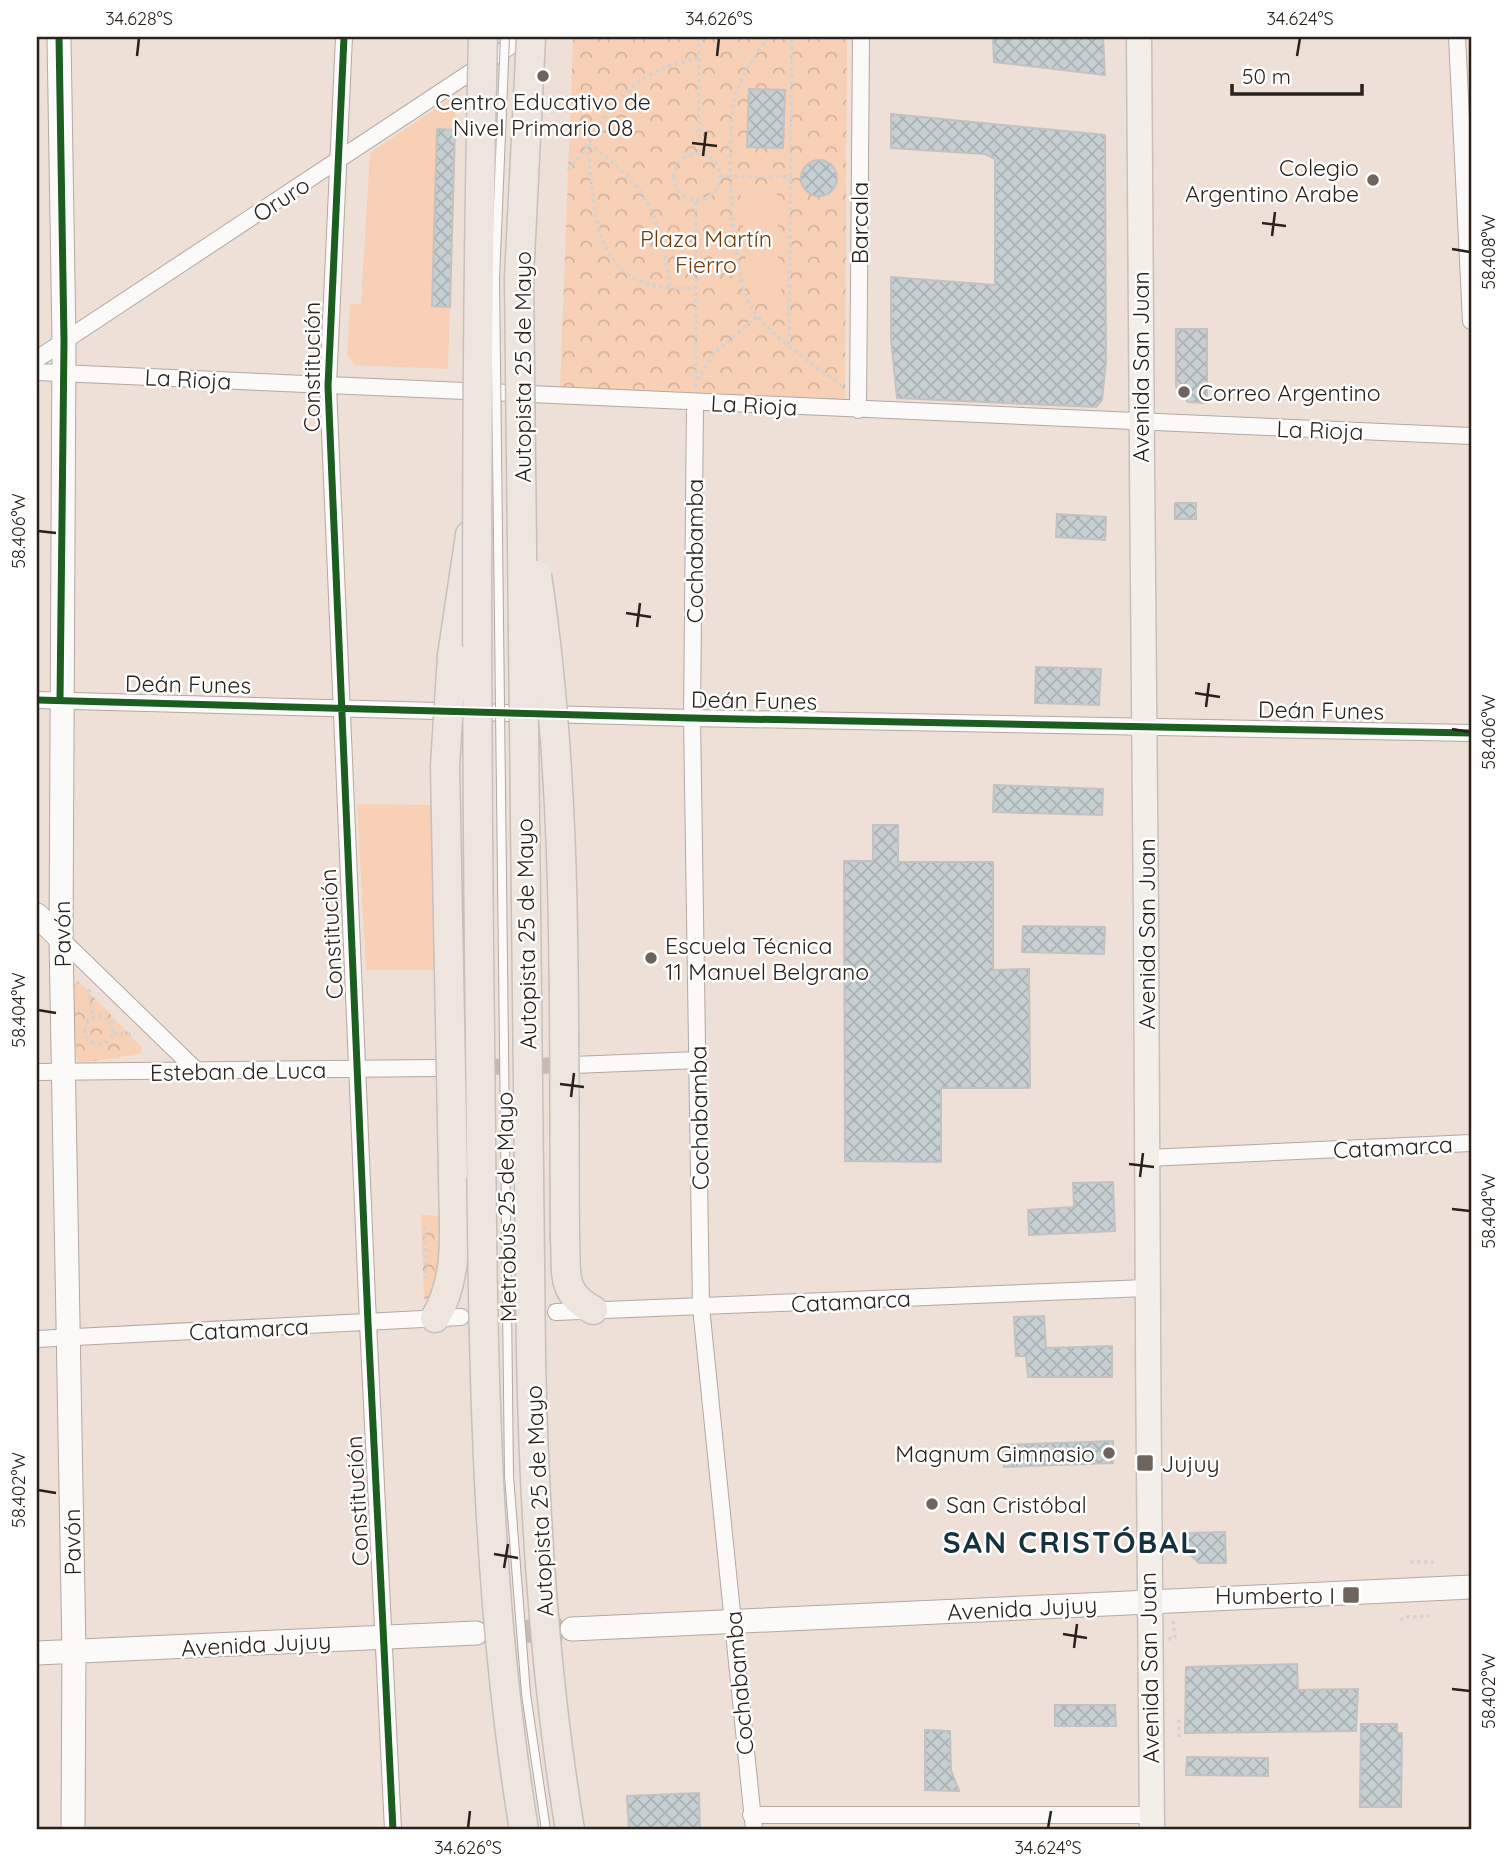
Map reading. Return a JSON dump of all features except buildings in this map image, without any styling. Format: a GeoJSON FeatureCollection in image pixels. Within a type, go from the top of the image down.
{"type":"FeatureCollection","features":[{"type":"Feature","properties":{"kind":"highway","name":"Autopista 25 de Mayo"},"geometry":{"type":"LineString","coordinates":[[483,37],[477,280],[476,673],[486,1432],[496,1600],[510,1741],[524,1830]]}},
{"type":"Feature","properties":{"kind":"highway","name":"Autopista 25 de Mayo"},"geometry":{"type":"LineString","coordinates":[[531,37],[519,278],[534,1478],[543,1602],[570,1830]]}},
{"type":"Feature","properties":{"kind":"highway"},"geometry":{"type":"LineString","coordinates":[[523,482],[548,649],[560,779],[565,1240],[568,1291],[579,1303],[593,1310]]}},
{"type":"Feature","properties":{"kind":"highway"},"geometry":{"type":"LineString","coordinates":[[448,1318],[447,1298],[452,1277],[453,1174],[445,766],[455,624],[477,498]]}},
{"type":"Feature","properties":{"kind":"main road","name":"Avenida San Juan"},"geometry":{"type":"LineString","coordinates":[[1139,37],[1148,1158],[1148,1602],[1152,1823]]}},
{"type":"Feature","properties":{"kind":"street","name":"Pavón"},"geometry":{"type":"LineString","coordinates":[[59,37],[64,341],[60,700],[61,939],[74,1652],[73,1830]]}},
{"type":"Feature","properties":{"kind":"street","name":"Constitución"},"geometry":{"type":"LineString","coordinates":[[344,37],[328,386],[356,1069],[393,1830]]}},
{"type":"Feature","properties":{"kind":"street","name":"Oruro"},"geometry":{"type":"LineString","coordinates":[[37,359],[524,37]]}},
{"type":"Feature","properties":{"kind":"street","name":"Barcala"},"geometry":{"type":"LineString","coordinates":[[858,404],[861,37]]}},
{"type":"Feature","properties":{"kind":"street"},"geometry":{"type":"LineString","coordinates":[[1457,37],[1471,321]]}},
{"type":"Feature","properties":{"kind":"street","name":"La Rioja"},"geometry":{"type":"LineString","coordinates":[[37,372],[695,403],[858,404],[1140,423],[1471,436]]}},
{"type":"Feature","properties":{"kind":"street","name":"Cochabamba"},"geometry":{"type":"LineString","coordinates":[[695,403],[692,718],[701,1307],[752,1823]]}},
{"type":"Feature","properties":{"kind":"street","name":"Deán Funes"},"geometry":{"type":"LineString","coordinates":[[37,700],[692,718],[1471,733]]}},
{"type":"Feature","properties":{"kind":"street"},"geometry":{"type":"LineString","coordinates":[[37,915],[197,1072]]}},
{"type":"Feature","properties":{"kind":"street"},"geometry":{"type":"LineString","coordinates":[[573,1065],[698,1060]]}},
{"type":"Feature","properties":{"kind":"street","name":"Esteban de Luca"},"geometry":{"type":"LineString","coordinates":[[37,1072],[438,1068]]}},
{"type":"Feature","properties":{"kind":"street","name":"Catamarca"},"geometry":{"type":"LineString","coordinates":[[1148,1158],[1471,1143]]}},
{"type":"Feature","properties":{"kind":"street","name":"Catamarca"},"geometry":{"type":"LineString","coordinates":[[556,1312],[1146,1288]]}},
{"type":"Feature","properties":{"kind":"street","name":"Catamarca"},"geometry":{"type":"LineString","coordinates":[[37,1339],[448,1318]]}},
{"type":"Feature","properties":{"kind":"street","name":"Avenida Jujuy"},"geometry":{"type":"LineString","coordinates":[[572,1629],[1471,1587]]}},
{"type":"Feature","properties":{"kind":"street","name":"Avenida Jujuy"},"geometry":{"type":"LineString","coordinates":[[37,1653],[476,1633]]}},
{"type":"Feature","properties":{"kind":"street"},"geometry":{"type":"LineString","coordinates":[[752,1823],[1152,1823]]}},
{"type":"Feature","properties":{"kind":"lane","name":"Metrobús 25 de Mayo"},"geometry":{"type":"LineString","coordinates":[[505,37],[495,279],[509,1476],[526,1694],[546,1830]]}},
{"type":"Feature","properties":{"kind":"path"},"geometry":{"type":"LineString","coordinates":[[698,37],[699,154]]}},
{"type":"Feature","properties":{"kind":"path"},"geometry":{"type":"LineString","coordinates":[[768,37],[744,75],[735,100],[733,176],[736,246],[742,286],[758,316],[858,404]]}},
{"type":"Feature","properties":{"kind":"path"},"geometry":{"type":"LineString","coordinates":[[789,344],[792,37]]}},
{"type":"Feature","properties":{"kind":"path"},"geometry":{"type":"LineString","coordinates":[[568,170],[589,144],[607,114],[639,81],[659,69],[699,58]]}},
{"type":"Feature","properties":{"kind":"path"},"geometry":{"type":"LineString","coordinates":[[589,144],[598,232],[609,257],[621,271],[635,280],[671,290],[696,288]]}},
{"type":"Feature","properties":{"kind":"path"},"geometry":{"type":"LineString","coordinates":[[589,144],[624,171],[650,204],[659,226],[671,290]]}},
{"type":"Feature","properties":{"kind":"path"},"geometry":{"type":"LineString","coordinates":[[699,154],[715,162],[720,176],[719,184],[711,196],[696,200],[682,195],[674,182],[674,174],[681,160],[699,154]]}},
{"type":"Feature","properties":{"kind":"path"},"geometry":{"type":"LineString","coordinates":[[720,176],[791,177]]}},
{"type":"Feature","properties":{"kind":"path"},"geometry":{"type":"LineString","coordinates":[[695,403],[696,200]]}},
{"type":"Feature","properties":{"kind":"path"},"geometry":{"type":"LineString","coordinates":[[696,381],[715,352],[758,316]]}},
{"type":"Feature","properties":{"kind":"path"},"geometry":{"type":"LineString","coordinates":[[96,1016],[109,1020],[113,1029],[111,1038],[99,1045],[90,1042],[84,1030],[88,1021],[96,1016]]}},
{"type":"Feature","properties":{"kind":"path"},"geometry":{"type":"LineString","coordinates":[[425,1227],[426,1280]]}},
{"type":"Feature","properties":{"kind":"path"},"geometry":{"type":"LineString","coordinates":[[1410,1562],[1434,1562]]}},
{"type":"Feature","properties":{"kind":"path"},"geometry":{"type":"LineString","coordinates":[[1400,1620],[1405,1617],[1430,1616]]}},
{"type":"Feature","properties":{"kind":"path"},"geometry":{"type":"LineString","coordinates":[[1179,1716],[1179,1737]]}},
{"type":"Feature","properties":{"kind":"green space","name":"Plaza Martín Fierro"},"geometry":{"type":"Polygon","coordinates":[[[573,37],[847,37],[845,403],[560,389],[573,37]]]}},
{"type":"Feature","properties":{"kind":"green space"},"geometry":{"type":"Polygon","coordinates":[[[456,95],[448,369],[355,365],[347,354],[350,304],[361,304],[370,153],[456,95]]]}},
{"type":"Feature","properties":{"kind":"green space"},"geometry":{"type":"Polygon","coordinates":[[[740,190],[777,191],[778,275],[783,296],[760,304],[746,260],[740,190]]]}},
{"type":"Feature","properties":{"kind":"green space"},"geometry":{"type":"Polygon","coordinates":[[[357,804],[439,805],[438,970],[366,970],[357,804]]]}},
{"type":"Feature","properties":{"kind":"green space"},"geometry":{"type":"Polygon","coordinates":[[[78,981],[141,1046],[141,1054],[79,1063],[76,1056],[73,986],[78,981]]]}},
{"type":"Feature","properties":{"kind":"green space"},"geometry":{"type":"Polygon","coordinates":[[[421,1215],[441,1216],[444,1274],[433,1298],[424,1299],[421,1215]]]}},
{"type":"Feature","properties":{"kind":"tunnel"},"geometry":{"type":"LineString","coordinates":[[444,1068],[572,1065]]}},
{"type":"Feature","properties":{"kind":"tunnel"},"geometry":{"type":"LineString","coordinates":[[478,1316],[556,1312]]}},
{"type":"Feature","properties":{"kind":"tunnel"},"geometry":{"type":"LineString","coordinates":[[484,1633],[562,1630]]}},
{"type":"Feature","properties":{"kind":"cycle path"},"geometry":{"type":"LineString","coordinates":[[59,37],[64,341],[60,700]]}},
{"type":"Feature","properties":{"kind":"cycle path"},"geometry":{"type":"LineString","coordinates":[[344,37],[328,386],[368,1323],[393,1830]]}},
{"type":"Feature","properties":{"kind":"cycle path"},"geometry":{"type":"LineString","coordinates":[[37,700],[692,718],[1471,733]]}},
{"type":"Feature","properties":{"kind":"place","name":"Centro Educativo de Nivel Primario 08"},"geometry":{"type":"Point","coordinates":[543,76]}},
{"type":"Feature","properties":{"kind":"place","name":"Colegio Argentino Arabe"},"geometry":{"type":"Point","coordinates":[1373,180]}},
{"type":"Feature","properties":{"kind":"place","name":"Correo Argentino"},"geometry":{"type":"Point","coordinates":[1184,392]}},
{"type":"Feature","properties":{"kind":"place","name":"Escuela Técnica 11 Manuel Belgrano"},"geometry":{"type":"Point","coordinates":[651,958]}},
{"type":"Feature","properties":{"kind":"place","name":"Magnum Gimnasio"},"geometry":{"type":"Point","coordinates":[1109,1453]}},
{"type":"Feature","properties":{"kind":"place","name":"Jujuy"},"geometry":{"type":"Point","coordinates":[1145,1463]}},
{"type":"Feature","properties":{"kind":"place","name":"San Cristóbal"},"geometry":{"type":"Point","coordinates":[932,1504]}},
{"type":"Feature","properties":{"kind":"place","name":"Humberto I"},"geometry":{"type":"Point","coordinates":[1351,1595]}},
{"type":"Feature","properties":{"kind":"district","name":"SAN CRISTÓBAL"},"geometry":{"type":"Point","coordinates":[1071,1542]}}]}
